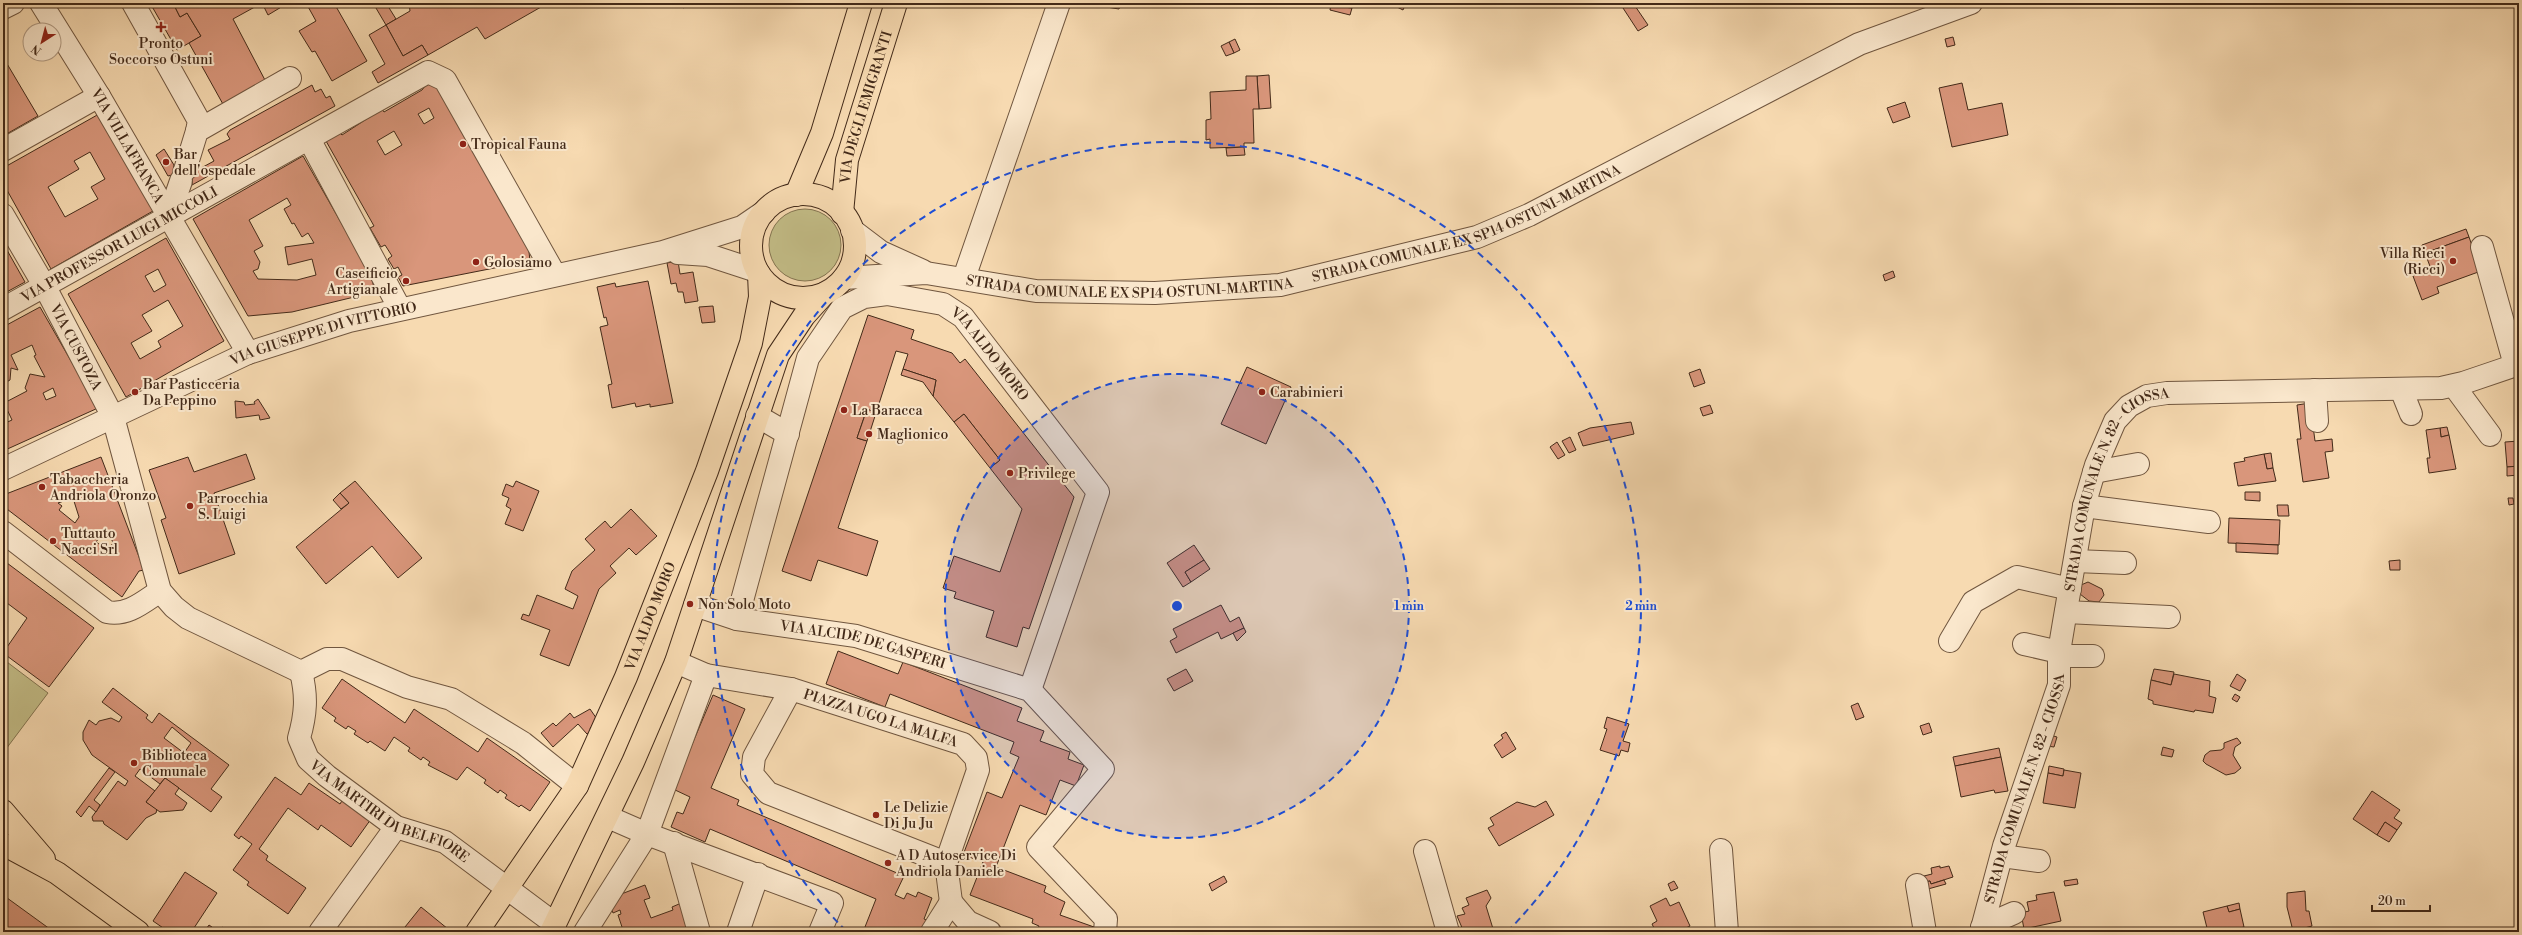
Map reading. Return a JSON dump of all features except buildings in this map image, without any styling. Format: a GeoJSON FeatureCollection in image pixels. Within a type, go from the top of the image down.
{"type":"FeatureCollection","features":[{"type":"Feature","properties":{"kind":"main road"},"geometry":{"type":"LineString","coordinates":[[796,195],[822,133],[861,3]]}},
{"type":"Feature","properties":{"kind":"main road","name":"VIA DEGLI EMIGRANTI"},"geometry":{"type":"LineString","coordinates":[[847,221],[847,160],[896,3]]}},
{"type":"Feature","properties":{"kind":"main road"},"geometry":{"type":"LineString","coordinates":[[553,928],[608,817],[676,662],[778,355],[804,316],[824,294],[844,278],[852,263],[854,252],[847,221],[830,202],[813,196],[796,195],[773,204],[764,212],[755,225],[751,240],[752,256],[758,272],[769,285],[781,293],[795,298],[810,298],[824,294]]}},
{"type":"Feature","properties":{"kind":"main road","name":"VIA ALDO MORO"},"geometry":{"type":"LineString","coordinates":[[477,932],[576,786],[626,677],[707,470],[751,343],[760,298],[758,272]]}},
{"type":"Feature","properties":{"kind":"main road"},"geometry":{"type":"LineString","coordinates":[[3,811],[57,873]]}},
{"type":"Feature","properties":{"kind":"main road"},"geometry":{"type":"LineString","coordinates":[[3,844],[57,873],[138,932]]}},
{"type":"Feature","properties":{"kind":"street"},"geometry":{"type":"LineString","coordinates":[[3,8],[12,3]]}},
{"type":"Feature","properties":{"kind":"street","name":"VIA VILLAFRANCA"},"geometry":{"type":"LineString","coordinates":[[41,3],[99,96],[248,353]]}},
{"type":"Feature","properties":{"kind":"street"},"geometry":{"type":"LineString","coordinates":[[133,3],[199,121],[169,216]]}},
{"type":"Feature","properties":{"kind":"street"},"geometry":{"type":"LineString","coordinates":[[964,278],[1059,3]]}},
{"type":"Feature","properties":{"kind":"street","name":"STRADA COMUNALE EX SP14 OSTUNI-MARTINA"},"geometry":{"type":"LineString","coordinates":[[844,278],[926,273],[1044,291],[1155,293],[1280,285],[1477,237],[1529,215],[1859,44],[1971,3]]}},
{"type":"Feature","properties":{"kind":"street","name":"VIA PROFESSOR LUIGI MICCOLI"},"geometry":{"type":"LineString","coordinates":[[3,309],[45,287],[169,216],[428,72],[445,80],[556,275]]}},
{"type":"Feature","properties":{"kind":"street"},"geometry":{"type":"LineString","coordinates":[[197,131],[290,78]]}},
{"type":"Feature","properties":{"kind":"street"},"geometry":{"type":"LineString","coordinates":[[3,150],[99,96]]}},
{"type":"Feature","properties":{"kind":"street"},"geometry":{"type":"LineString","coordinates":[[309,139],[400,309]]}},
{"type":"Feature","properties":{"kind":"street","name":"VIA GIUSEPPE DI VITTORIO"},"geometry":{"type":"LineString","coordinates":[[3,469],[248,353],[349,321],[663,252],[742,227],[764,212]]}},
{"type":"Feature","properties":{"kind":"street","name":"VIA CUSTOZA"},"geometry":{"type":"LineString","coordinates":[[3,215],[45,287],[113,417],[160,591]]}},
{"type":"Feature","properties":{"kind":"street","name":"STRADA COMUNALE EX SP14 OSTUNI-MARTINA"},"geometry":{"type":"LineString","coordinates":[[847,221],[881,252],[926,273]]}},
{"type":"Feature","properties":{"kind":"street"},"geometry":{"type":"LineString","coordinates":[[2482,247],[2517,364]]}},
{"type":"Feature","properties":{"kind":"street","name":"VIA GIUSEPPE DI VITTORIO"},"geometry":{"type":"LineString","coordinates":[[663,252],[708,255],[758,272]]}},
{"type":"Feature","properties":{"kind":"street","name":"VIA ALDO MORO"},"geometry":{"type":"LineString","coordinates":[[737,619],[808,358],[842,308],[864,297],[887,294],[943,304],[963,317],[1098,492],[1030,690]]}},
{"type":"Feature","properties":{"kind":"street","name":"STRADA COMUNALE N. 82 - CIOSSA"},"geometry":{"type":"LineString","coordinates":[[1982,929],[2002,856],[2059,684],[2059,654],[2084,506],[2094,472],[2115,421],[2129,406],[2147,396],[2167,393],[2441,388],[2454,386],[2517,364]]}},
{"type":"Feature","properties":{"kind":"street"},"geometry":{"type":"LineString","coordinates":[[2454,386],[2490,435]]}},
{"type":"Feature","properties":{"kind":"street"},"geometry":{"type":"LineString","coordinates":[[2401,389],[2410,414]]}},
{"type":"Feature","properties":{"kind":"street"},"geometry":{"type":"LineString","coordinates":[[2315,390],[2317,421]]}},
{"type":"Feature","properties":{"kind":"street"},"geometry":{"type":"LineString","coordinates":[[758,416],[788,434]]}},
{"type":"Feature","properties":{"kind":"street"},"geometry":{"type":"LineString","coordinates":[[2094,472],[2138,464]]}},
{"type":"Feature","properties":{"kind":"street"},"geometry":{"type":"LineString","coordinates":[[2084,506],[2208,522]]}},
{"type":"Feature","properties":{"kind":"street"},"geometry":{"type":"LineString","coordinates":[[3,532],[107,612],[116,614],[129,611],[160,591],[174,607],[188,618],[300,672],[327,659],[342,659],[407,687],[451,699],[523,743],[576,786]]}},
{"type":"Feature","properties":{"kind":"street"},"geometry":{"type":"LineString","coordinates":[[2075,561],[2125,563]]}},
{"type":"Feature","properties":{"kind":"street"},"geometry":{"type":"LineString","coordinates":[[1950,641],[1973,602],[2017,577],[2070,589]]}},
{"type":"Feature","properties":{"kind":"street","name":"VIA ALCIDE DE GASPERI"},"geometry":{"type":"LineString","coordinates":[[695,605],[737,619],[856,636],[1030,690]]}},
{"type":"Feature","properties":{"kind":"street"},"geometry":{"type":"LineString","coordinates":[[2066,612],[2169,617]]}},
{"type":"Feature","properties":{"kind":"street"},"geometry":{"type":"LineString","coordinates":[[2024,644],[2059,654],[2093,656]]}},
{"type":"Feature","properties":{"kind":"street","name":"PIAZZA UGO LA MALFA"},"geometry":{"type":"LineString","coordinates":[[676,662],[706,675],[791,689],[963,744],[976,758],[978,770],[946,863],[768,793],[752,774],[754,757],[791,689]]}},
{"type":"Feature","properties":{"kind":"street","name":"VIA MARTIRI DI BELFIORE"},"geometry":{"type":"LineString","coordinates":[[300,672],[306,692],[306,715],[299,738],[308,759],[327,776],[396,827],[445,842],[507,888],[553,928]]}},
{"type":"Feature","properties":{"kind":"street"},"geometry":{"type":"LineString","coordinates":[[585,932],[647,834],[706,675]]}},
{"type":"Feature","properties":{"kind":"street"},"geometry":{"type":"LineString","coordinates":[[1030,690],[1103,769],[1038,847],[1106,919],[1105,932]]}},
{"type":"Feature","properties":{"kind":"street"},"geometry":{"type":"LineString","coordinates":[[608,817],[647,834],[832,902],[820,932]]}},
{"type":"Feature","properties":{"kind":"street"},"geometry":{"type":"LineString","coordinates":[[320,932],[396,827]]}},
{"type":"Feature","properties":{"kind":"street"},"geometry":{"type":"LineString","coordinates":[[674,844],[699,932]]}},
{"type":"Feature","properties":{"kind":"street"},"geometry":{"type":"LineString","coordinates":[[1425,850],[1448,932]]}},
{"type":"Feature","properties":{"kind":"street"},"geometry":{"type":"LineString","coordinates":[[1721,850],[1727,932]]}},
{"type":"Feature","properties":{"kind":"street"},"geometry":{"type":"LineString","coordinates":[[2002,856],[2039,861]]}},
{"type":"Feature","properties":{"kind":"street"},"geometry":{"type":"LineString","coordinates":[[946,863],[951,902],[968,922],[990,932]]}},
{"type":"Feature","properties":{"kind":"street"},"geometry":{"type":"LineString","coordinates":[[738,932],[758,874]]}},
{"type":"Feature","properties":{"kind":"street"},"geometry":{"type":"LineString","coordinates":[[1918,885],[1926,932]]}},
{"type":"Feature","properties":{"kind":"street"},"geometry":{"type":"LineString","coordinates":[[932,932],[951,902]]}},
{"type":"Feature","properties":{"kind":"street"},"geometry":{"type":"LineString","coordinates":[[1982,929],[2014,913]]}},
{"type":"Feature","properties":{"kind":"shaded area"},"geometry":{"type":"Polygon","coordinates":[[[805,209],[825,215],[835,225],[841,245],[835,265],[825,275],[805,281],[785,275],[775,265],[769,245],[775,225],[785,215],[805,209]]]}},
{"type":"Feature","properties":{"kind":"shaded area"},"geometry":{"type":"Polygon","coordinates":[[[3,659],[48,693],[3,753],[3,659]]]}},
{"type":"Feature","properties":{"kind":"place","name":"Pronto Soccorso Ostuni"},"geometry":{"type":"Point","coordinates":[161,27]}},
{"type":"Feature","properties":{"kind":"place","name":"Tropical Fauna"},"geometry":{"type":"Point","coordinates":[463,144]}},
{"type":"Feature","properties":{"kind":"place","name":"Bar dell'ospedale"},"geometry":{"type":"Point","coordinates":[166,162]}},
{"type":"Feature","properties":{"kind":"place","name":"Villa Rieci (Ricci)"},"geometry":{"type":"Point","coordinates":[2453,261]}},
{"type":"Feature","properties":{"kind":"place","name":"Golosiamo"},"geometry":{"type":"Point","coordinates":[476,262]}},
{"type":"Feature","properties":{"kind":"place","name":"Caseificio Artigianale"},"geometry":{"type":"Point","coordinates":[406,281]}},
{"type":"Feature","properties":{"kind":"place","name":"Bar Pasticceria Da Peppino"},"geometry":{"type":"Point","coordinates":[135,392]}},
{"type":"Feature","properties":{"kind":"place","name":"Carabinieri"},"geometry":{"type":"Point","coordinates":[1262,392]}},
{"type":"Feature","properties":{"kind":"place","name":"La Baracca"},"geometry":{"type":"Point","coordinates":[844,410]}},
{"type":"Feature","properties":{"kind":"place","name":"Maglionico"},"geometry":{"type":"Point","coordinates":[869,434]}},
{"type":"Feature","properties":{"kind":"place","name":"Privilege"},"geometry":{"type":"Point","coordinates":[1010,473]}},
{"type":"Feature","properties":{"kind":"place","name":"Tabaccheria Andriola Oronzo"},"geometry":{"type":"Point","coordinates":[42,487]}},
{"type":"Feature","properties":{"kind":"place","name":"Parrocchia S. Luigi"},"geometry":{"type":"Point","coordinates":[190,506]}},
{"type":"Feature","properties":{"kind":"place","name":"Tuttauto Nacci Srl"},"geometry":{"type":"Point","coordinates":[53,541]}},
{"type":"Feature","properties":{"kind":"place","name":"Non Solo Moto"},"geometry":{"type":"Point","coordinates":[690,604]}},
{"type":"Feature","properties":{"kind":"place","name":"Biblioteca Comunale"},"geometry":{"type":"Point","coordinates":[134,763]}},
{"type":"Feature","properties":{"kind":"place","name":"Le Delizie Di Ju Ju"},"geometry":{"type":"Point","coordinates":[876,815]}},
{"type":"Feature","properties":{"kind":"place","name":"A D Autoservice Di Andriola Daniele"},"geometry":{"type":"Point","coordinates":[888,863]}}]}
